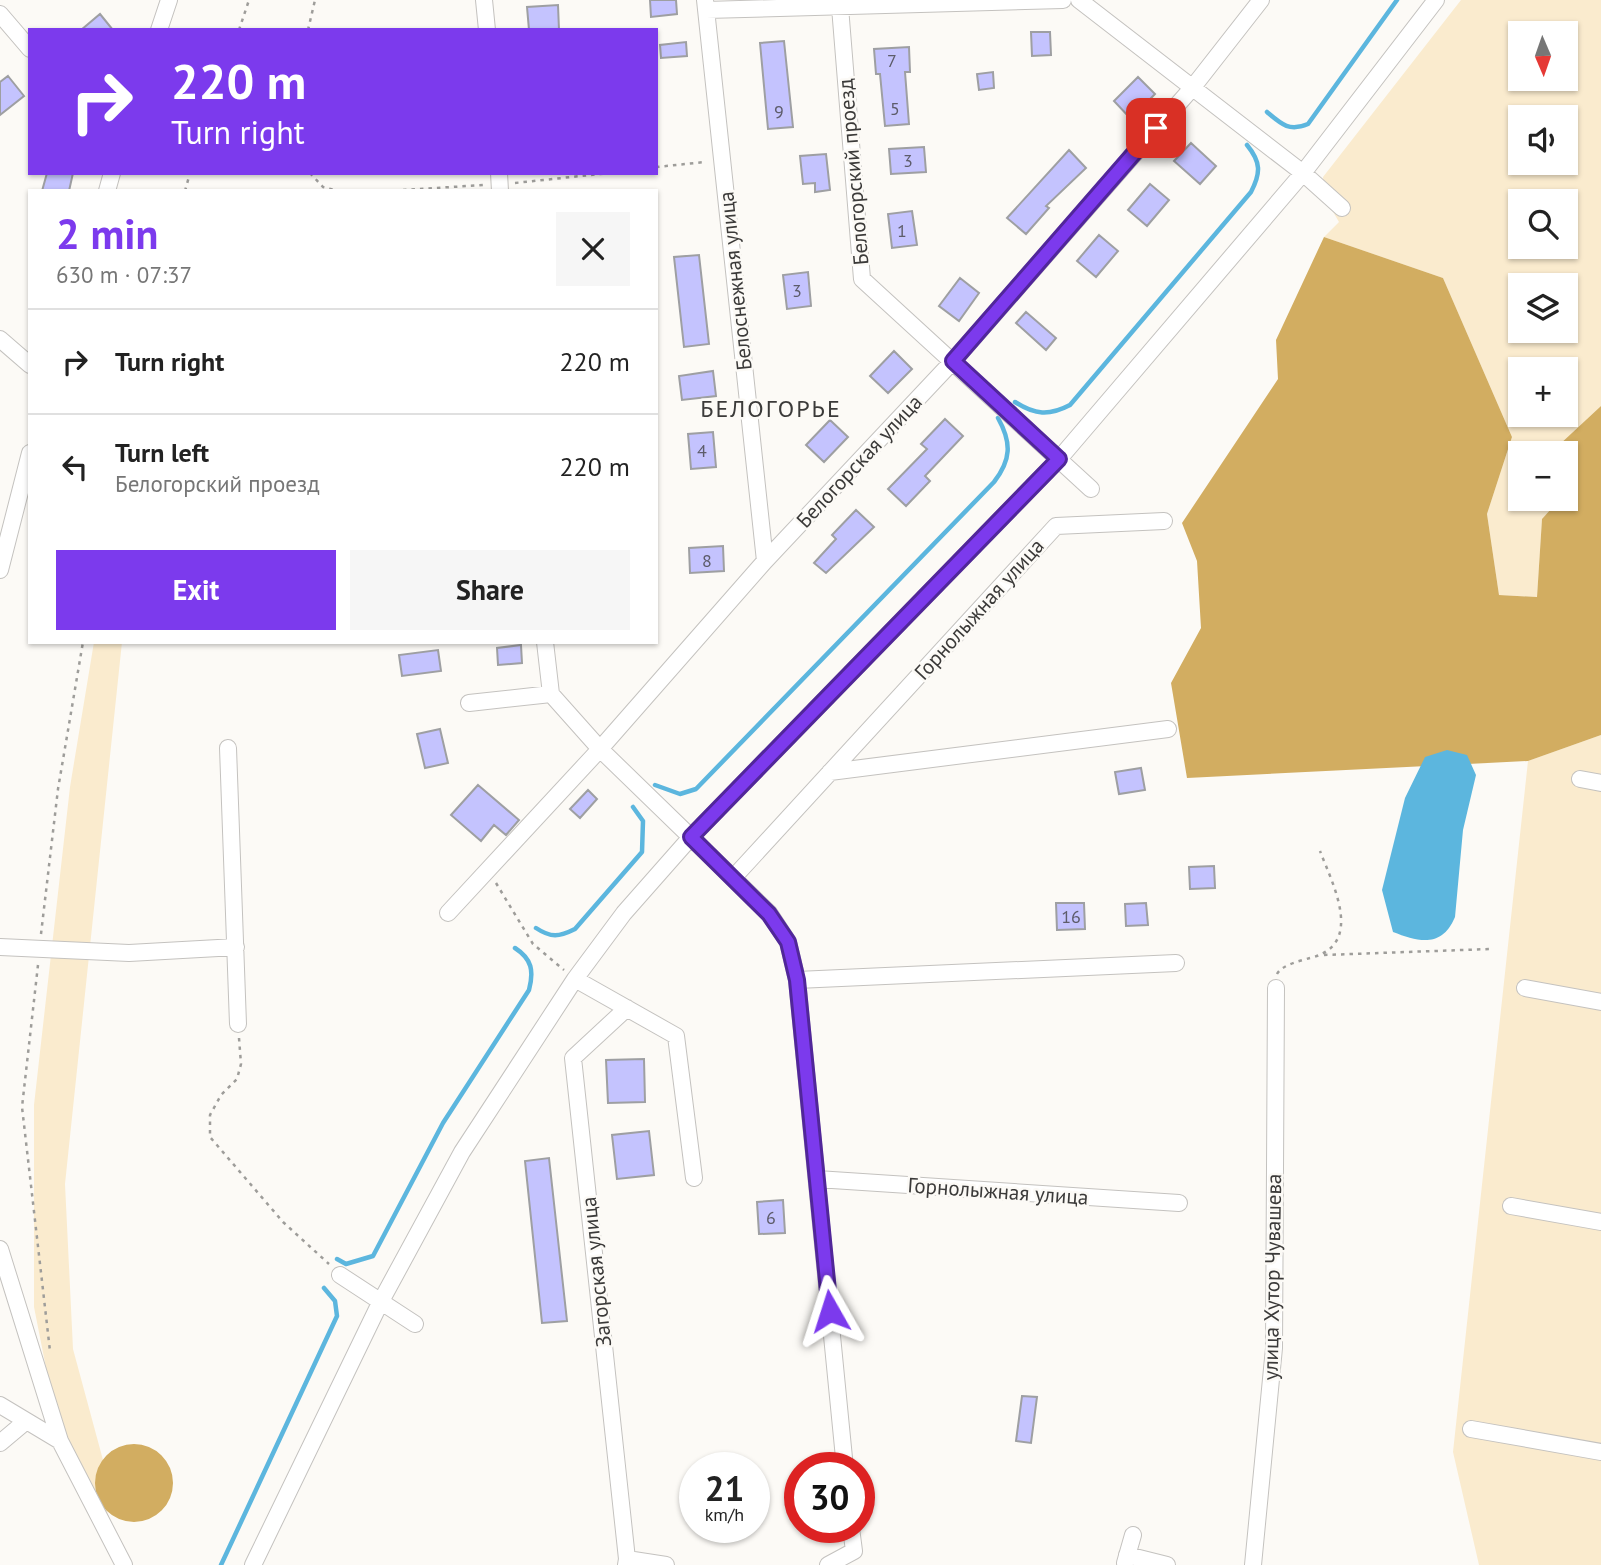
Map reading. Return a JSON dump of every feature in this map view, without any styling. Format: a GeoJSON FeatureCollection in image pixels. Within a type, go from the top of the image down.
{"type":"FeatureCollection","features":[{"type":"Feature","properties":{"kind":"street"},"geometry":{"type":"LineString","coordinates":[[160,28],[169,0]]}},
{"type":"Feature","properties":{"kind":"street"},"geometry":{"type":"LineString","coordinates":[[484,0],[487,28]]}},
{"type":"Feature","properties":{"kind":"street"},"geometry":{"type":"LineString","coordinates":[[705,5],[840,6],[1063,0]]}},
{"type":"Feature","properties":{"kind":"street"},"geometry":{"type":"LineString","coordinates":[[1079,0],[1303,173],[1342,208]]}},
{"type":"Feature","properties":{"kind":"street","name":"Белогорская улица"},"geometry":{"type":"LineString","coordinates":[[449,913],[600,749],[765,561],[953,361],[1193,87],[1261,0]]}},
{"type":"Feature","properties":{"kind":"street"},"geometry":{"type":"LineString","coordinates":[[253,1565],[380,1303],[462,1152],[575,979],[624,913],[691,837],[1059,459],[1303,173],[1436,0]]}},
{"type":"Feature","properties":{"kind":"street","name":"Белоснежная улица"},"geometry":{"type":"LineString","coordinates":[[705,5],[765,561]]}},
{"type":"Feature","properties":{"kind":"street","name":"Белогорский проезд"},"geometry":{"type":"LineString","coordinates":[[840,6],[862,278],[1091,489]]}},
{"type":"Feature","properties":{"kind":"street"},"geometry":{"type":"LineString","coordinates":[[0,14],[28,46]]}},
{"type":"Feature","properties":{"kind":"street"},"geometry":{"type":"LineString","coordinates":[[0,339],[28,363]]}},
{"type":"Feature","properties":{"kind":"street"},"geometry":{"type":"LineString","coordinates":[[0,570],[28,461]]}},
{"type":"Feature","properties":{"kind":"street","name":"Горнолыжная улица"},"geometry":{"type":"LineString","coordinates":[[734,877],[1056,526],[1164,521]]}},
{"type":"Feature","properties":{"kind":"street"},"geometry":{"type":"LineString","coordinates":[[545,644],[551,694],[600,749],[734,877],[769,914],[788,942],[797,980],[843,1452]]}},
{"type":"Feature","properties":{"kind":"street"},"geometry":{"type":"LineString","coordinates":[[469,703],[551,694]]}},
{"type":"Feature","properties":{"kind":"street"},"geometry":{"type":"LineString","coordinates":[[830,772],[1168,729]]}},
{"type":"Feature","properties":{"kind":"street"},"geometry":{"type":"LineString","coordinates":[[228,748],[238,1024]]}},
{"type":"Feature","properties":{"kind":"street"},"geometry":{"type":"LineString","coordinates":[[1580,779],[1601,783]]}},
{"type":"Feature","properties":{"kind":"street"},"geometry":{"type":"LineString","coordinates":[[0,947],[129,953],[236,947]]}},
{"type":"Feature","properties":{"kind":"street"},"geometry":{"type":"LineString","coordinates":[[797,980],[1175,963]]}},
{"type":"Feature","properties":{"kind":"street"},"geometry":{"type":"LineString","coordinates":[[575,979],[676,1036],[694,1178]]}},
{"type":"Feature","properties":{"kind":"street","name":"улица Хутор Чувашева"},"geometry":{"type":"LineString","coordinates":[[1253,1565],[1274,1348],[1276,988]]}},
{"type":"Feature","properties":{"kind":"street"},"geometry":{"type":"LineString","coordinates":[[1525,988],[1601,1002]]}},
{"type":"Feature","properties":{"kind":"street","name":"Загорская улица"},"geometry":{"type":"LineString","coordinates":[[627,1008],[573,1058],[627,1562]]}},
{"type":"Feature","properties":{"kind":"street","name":"Горнолыжная улица"},"geometry":{"type":"LineString","coordinates":[[817,1180],[1179,1203]]}},
{"type":"Feature","properties":{"kind":"street"},"geometry":{"type":"LineString","coordinates":[[1511,1206],[1601,1222]]}},
{"type":"Feature","properties":{"kind":"street"},"geometry":{"type":"LineString","coordinates":[[0,1249],[60,1441],[124,1565]]}},
{"type":"Feature","properties":{"kind":"street"},"geometry":{"type":"LineString","coordinates":[[340,1275],[415,1324]]}},
{"type":"Feature","properties":{"kind":"street"},"geometry":{"type":"LineString","coordinates":[[0,1405],[60,1441]]}},
{"type":"Feature","properties":{"kind":"street"},"geometry":{"type":"LineString","coordinates":[[0,1443],[25,1422]]}},
{"type":"Feature","properties":{"kind":"street"},"geometry":{"type":"LineString","coordinates":[[1472,1429],[1601,1452]]}},
{"type":"Feature","properties":{"kind":"street"},"geometry":{"type":"LineString","coordinates":[[1133,1535],[1126,1560],[1167,1565]]}},
{"type":"Feature","properties":{"kind":"street"},"geometry":{"type":"LineString","coordinates":[[828,1565],[854,1551],[853,1543]]}},
{"type":"Feature","properties":{"kind":"street"},"geometry":{"type":"LineString","coordinates":[[627,1562],[666,1565]]}},
{"type":"Feature","properties":{"kind":"path"},"geometry":{"type":"LineString","coordinates":[[240,28],[250,0]]}},
{"type":"Feature","properties":{"kind":"path"},"geometry":{"type":"LineString","coordinates":[[308,28],[315,0]]}},
{"type":"Feature","properties":{"kind":"path"},"geometry":{"type":"LineString","coordinates":[[658,167],[722,160]]}},
{"type":"Feature","properties":{"kind":"path"},"geometry":{"type":"LineString","coordinates":[[312,175],[323,187],[330,189]]}},
{"type":"Feature","properties":{"kind":"path"},"geometry":{"type":"LineString","coordinates":[[51,1361],[22,1107],[58,789],[83,644]]}},
{"type":"Feature","properties":{"kind":"path"},"geometry":{"type":"LineString","coordinates":[[1320,851],[1341,906],[1340,934],[1324,955]]}},
{"type":"Feature","properties":{"kind":"path"},"geometry":{"type":"LineString","coordinates":[[492,866],[497,887],[533,944],[575,979]]}},
{"type":"Feature","properties":{"kind":"path"},"geometry":{"type":"LineString","coordinates":[[1276,988],[1277,971],[1324,955],[1490,949]]}},
{"type":"Feature","properties":{"kind":"path"},"geometry":{"type":"LineString","coordinates":[[238,1024],[241,1064],[237,1079],[221,1095],[210,1115],[210,1137],[283,1222],[340,1275]]}},
{"type":"Feature","properties":{"kind":"shaded area"},"geometry":{"type":"Polygon","coordinates":[[[1461,0],[1601,0],[1601,406],[1563,441],[1511,441],[1512,437],[1443,278],[1324,237],[1339,222],[1325,198],[1323,177],[1461,0]]]}},
{"type":"Feature","properties":{"kind":"shaded area"},"geometry":{"type":"Polygon","coordinates":[[[1324,237],[1443,278],[1512,437],[1508,441],[1508,449],[1487,514],[1499,595],[1537,597],[1542,519],[1549,511],[1578,511],[1578,441],[1563,441],[1601,406],[1601,735],[1528,761],[1187,778],[1171,683],[1201,628],[1197,561],[1182,523],[1278,379],[1276,340],[1324,237]]]}},
{"type":"Feature","properties":{"kind":"shaded area"},"geometry":{"type":"Polygon","coordinates":[[[1508,449],[1508,511],[1549,511],[1542,519],[1537,597],[1499,595],[1487,514],[1508,449]]]}},
{"type":"Feature","properties":{"kind":"shaded area"},"geometry":{"type":"Polygon","coordinates":[[[94,644],[122,644],[65,1184],[73,1349],[103,1460],[99,1479],[101,1491],[121,1547],[91,1498],[52,1398],[34,1307],[34,1105],[70,787],[94,644]]]}},
{"type":"Feature","properties":{"kind":"shaded area"},"geometry":{"type":"Polygon","coordinates":[[[1601,735],[1601,1565],[1479,1565],[1453,1452],[1528,761],[1601,735]]]}},
{"type":"Feature","properties":{"kind":"shaded area"},"geometry":{"type":"Polygon","coordinates":[[[134,1444],[149,1447],[166,1461],[173,1483],[170,1498],[156,1515],[134,1522],[119,1519],[102,1505],[95,1483],[98,1468],[112,1451],[134,1444]]]}},
{"type":"Feature","properties":{"kind":"water"},"geometry":{"type":"Polygon","coordinates":[[[1447,750],[1467,755],[1476,775],[1463,830],[1455,917],[1443,934],[1437,938],[1421,940],[1393,932],[1382,890],[1405,798],[1425,757],[1447,750]]]}},
{"type":"Feature","properties":{"kind":"building"},"geometry":{"type":"Polygon","coordinates":[[[650,0],[676,0],[677,14],[651,17],[650,0]]]}},
{"type":"Feature","properties":{"kind":"building"},"geometry":{"type":"Polygon","coordinates":[[[558,5],[559,28],[529,28],[527,7],[558,5]]]}},
{"type":"Feature","properties":{"kind":"building"},"geometry":{"type":"Polygon","coordinates":[[[100,14],[111,28],[83,28],[100,14]]]}},
{"type":"Feature","properties":{"kind":"building"},"geometry":{"type":"Polygon","coordinates":[[[1031,32],[1050,32],[1051,55],[1032,56],[1031,32]]]}},
{"type":"Feature","properties":{"kind":"building"},"geometry":{"type":"Polygon","coordinates":[[[784,41],[793,127],[768,129],[760,43],[784,41]]]}},
{"type":"Feature","properties":{"kind":"building"},"geometry":{"type":"Polygon","coordinates":[[[686,42],[687,56],[661,58],[660,45],[686,42]]]}},
{"type":"Feature","properties":{"kind":"building"},"geometry":{"type":"Polygon","coordinates":[[[909,47],[910,72],[905,72],[909,124],[885,126],[880,74],[876,74],[874,49],[909,47]]]}},
{"type":"Feature","properties":{"kind":"building"},"geometry":{"type":"Polygon","coordinates":[[[993,72],[994,88],[979,90],[977,74],[993,72]]]}},
{"type":"Feature","properties":{"kind":"building"},"geometry":{"type":"Polygon","coordinates":[[[8,76],[24,96],[0,115],[0,82],[8,76]]]}},
{"type":"Feature","properties":{"kind":"building"},"geometry":{"type":"Polygon","coordinates":[[[1138,77],[1155,94],[1131,119],[1114,101],[1138,77]]]}},
{"type":"Feature","properties":{"kind":"building"},"geometry":{"type":"Polygon","coordinates":[[[1191,143],[1216,166],[1200,184],[1174,161],[1191,143]]]}},
{"type":"Feature","properties":{"kind":"building"},"geometry":{"type":"Polygon","coordinates":[[[924,147],[926,172],[891,174],[889,149],[924,147]]]}},
{"type":"Feature","properties":{"kind":"building"},"geometry":{"type":"Polygon","coordinates":[[[1069,150],[1086,168],[1046,206],[1049,208],[1026,234],[1007,218],[1069,150]]]}},
{"type":"Feature","properties":{"kind":"building"},"geometry":{"type":"Polygon","coordinates":[[[826,154],[830,190],[815,192],[815,183],[803,184],[800,156],[826,154]]]}},
{"type":"Feature","properties":{"kind":"building"},"geometry":{"type":"Polygon","coordinates":[[[46,175],[73,175],[69,189],[43,189],[46,175]]]}},
{"type":"Feature","properties":{"kind":"building"},"geometry":{"type":"Polygon","coordinates":[[[1150,184],[1169,200],[1147,226],[1128,210],[1150,184]]]}},
{"type":"Feature","properties":{"kind":"building"},"geometry":{"type":"Polygon","coordinates":[[[912,211],[917,245],[892,248],[888,214],[912,211]]]}},
{"type":"Feature","properties":{"kind":"building"},"geometry":{"type":"Polygon","coordinates":[[[1099,235],[1118,251],[1096,277],[1077,261],[1099,235]]]}},
{"type":"Feature","properties":{"kind":"building"},"geometry":{"type":"Polygon","coordinates":[[[699,255],[709,344],[684,347],[674,257],[699,255]]]}},
{"type":"Feature","properties":{"kind":"building"},"geometry":{"type":"Polygon","coordinates":[[[808,272],[811,306],[787,309],[783,275],[808,272]]]}},
{"type":"Feature","properties":{"kind":"building"},"geometry":{"type":"Polygon","coordinates":[[[960,278],[979,293],[959,321],[939,306],[960,278]]]}},
{"type":"Feature","properties":{"kind":"building"},"geometry":{"type":"Polygon","coordinates":[[[1026,312],[1056,338],[1046,350],[1016,323],[1026,312]]]}},
{"type":"Feature","properties":{"kind":"building"},"geometry":{"type":"Polygon","coordinates":[[[894,351],[912,369],[888,393],[870,376],[894,351]]]}},
{"type":"Feature","properties":{"kind":"building"},"geometry":{"type":"Polygon","coordinates":[[[713,371],[716,396],[682,400],[679,376],[713,371]]]}},
{"type":"Feature","properties":{"kind":"building"},"geometry":{"type":"Polygon","coordinates":[[[945,419],[963,436],[925,476],[930,481],[906,506],[888,489],[927,449],[921,444],[945,419]]]}},
{"type":"Feature","properties":{"kind":"building"},"geometry":{"type":"Polygon","coordinates":[[[830,420],[848,437],[824,462],[806,445],[830,420]]]}},
{"type":"Feature","properties":{"kind":"building"},"geometry":{"type":"Polygon","coordinates":[[[713,432],[716,467],[691,469],[688,434],[713,432]]]}},
{"type":"Feature","properties":{"kind":"building"},"geometry":{"type":"Polygon","coordinates":[[[856,510],[874,527],[826,573],[814,563],[836,539],[832,535],[856,510]]]}},
{"type":"Feature","properties":{"kind":"building"},"geometry":{"type":"Polygon","coordinates":[[[723,546],[724,571],[690,573],[689,548],[723,546]]]}},
{"type":"Feature","properties":{"kind":"building"},"geometry":{"type":"Polygon","coordinates":[[[521,645],[522,663],[498,665],[497,648],[521,645]]]}},
{"type":"Feature","properties":{"kind":"building"},"geometry":{"type":"Polygon","coordinates":[[[438,650],[441,671],[402,676],[399,655],[438,650]]]}},
{"type":"Feature","properties":{"kind":"building"},"geometry":{"type":"Polygon","coordinates":[[[440,729],[448,763],[425,768],[417,734],[440,729]]]}},
{"type":"Feature","properties":{"kind":"building"},"geometry":{"type":"Polygon","coordinates":[[[1141,768],[1145,790],[1119,794],[1115,772],[1141,768]]]}},
{"type":"Feature","properties":{"kind":"building"},"geometry":{"type":"Polygon","coordinates":[[[478,785],[519,820],[506,835],[494,825],[481,841],[451,815],[478,785]]]}},
{"type":"Feature","properties":{"kind":"building"},"geometry":{"type":"Polygon","coordinates":[[[588,790],[597,799],[580,818],[570,809],[588,790]]]}},
{"type":"Feature","properties":{"kind":"building"},"geometry":{"type":"Polygon","coordinates":[[[1214,866],[1215,888],[1190,889],[1189,867],[1214,866]]]}},
{"type":"Feature","properties":{"kind":"building"},"geometry":{"type":"Polygon","coordinates":[[[1056,903],[1084,903],[1085,929],[1057,930],[1056,903]]]}},
{"type":"Feature","properties":{"kind":"building"},"geometry":{"type":"Polygon","coordinates":[[[1146,903],[1148,925],[1126,926],[1125,904],[1146,903]]]}},
{"type":"Feature","properties":{"kind":"building"},"geometry":{"type":"Polygon","coordinates":[[[644,1059],[645,1102],[608,1103],[606,1060],[644,1059]]]}},
{"type":"Feature","properties":{"kind":"building"},"geometry":{"type":"Polygon","coordinates":[[[649,1131],[654,1175],[617,1179],[612,1135],[649,1131]]]}},
{"type":"Feature","properties":{"kind":"building"},"geometry":{"type":"Polygon","coordinates":[[[549,1158],[567,1321],[542,1323],[525,1161],[549,1158]]]}},
{"type":"Feature","properties":{"kind":"building"},"geometry":{"type":"Polygon","coordinates":[[[783,1200],[785,1233],[759,1234],[757,1202],[783,1200]]]}},
{"type":"Feature","properties":{"kind":"building"},"geometry":{"type":"Polygon","coordinates":[[[1022,1396],[1037,1397],[1031,1443],[1016,1441],[1022,1396]]]}},
{"type":"Feature","properties":{"kind":"waterway"},"geometry":{"type":"LineString","coordinates":[[1267,112],[1290,127],[1308,124],[1397,0]]}},
{"type":"Feature","properties":{"kind":"waterway"},"geometry":{"type":"LineString","coordinates":[[1015,402],[1036,412],[1055,411],[1070,405],[1251,192],[1257,179],[1258,168],[1247,145]]}},
{"type":"Feature","properties":{"kind":"waterway"},"geometry":{"type":"LineString","coordinates":[[655,785],[680,794],[696,789],[994,482],[1004,466],[1008,451],[1006,435],[998,418]]}},
{"type":"Feature","properties":{"kind":"waterway"},"geometry":{"type":"LineString","coordinates":[[536,928],[546,934],[555,935],[575,929],[642,852],[643,821],[633,807]]}},
{"type":"Feature","properties":{"kind":"waterway"},"geometry":{"type":"LineString","coordinates":[[337,1259],[346,1264],[373,1256],[443,1123],[529,990],[530,966],[515,948]]}},
{"type":"Feature","properties":{"kind":"waterway"},"geometry":{"type":"LineString","coordinates":[[221,1565],[337,1316],[335,1301],[324,1288]]}},
{"type":"Feature","properties":{"kind":"district","name":"БЕЛОГОРЬЕ"},"geometry":{"type":"Point","coordinates":[771,408]}},
{"type":"Feature","properties":{"kind":"route"},"geometry":{"type":"LineString","coordinates":[[830,1311],[797,980],[788,942],[769,914],[691,837],[1059,459],[953,361],[1156,128]]}}]}
